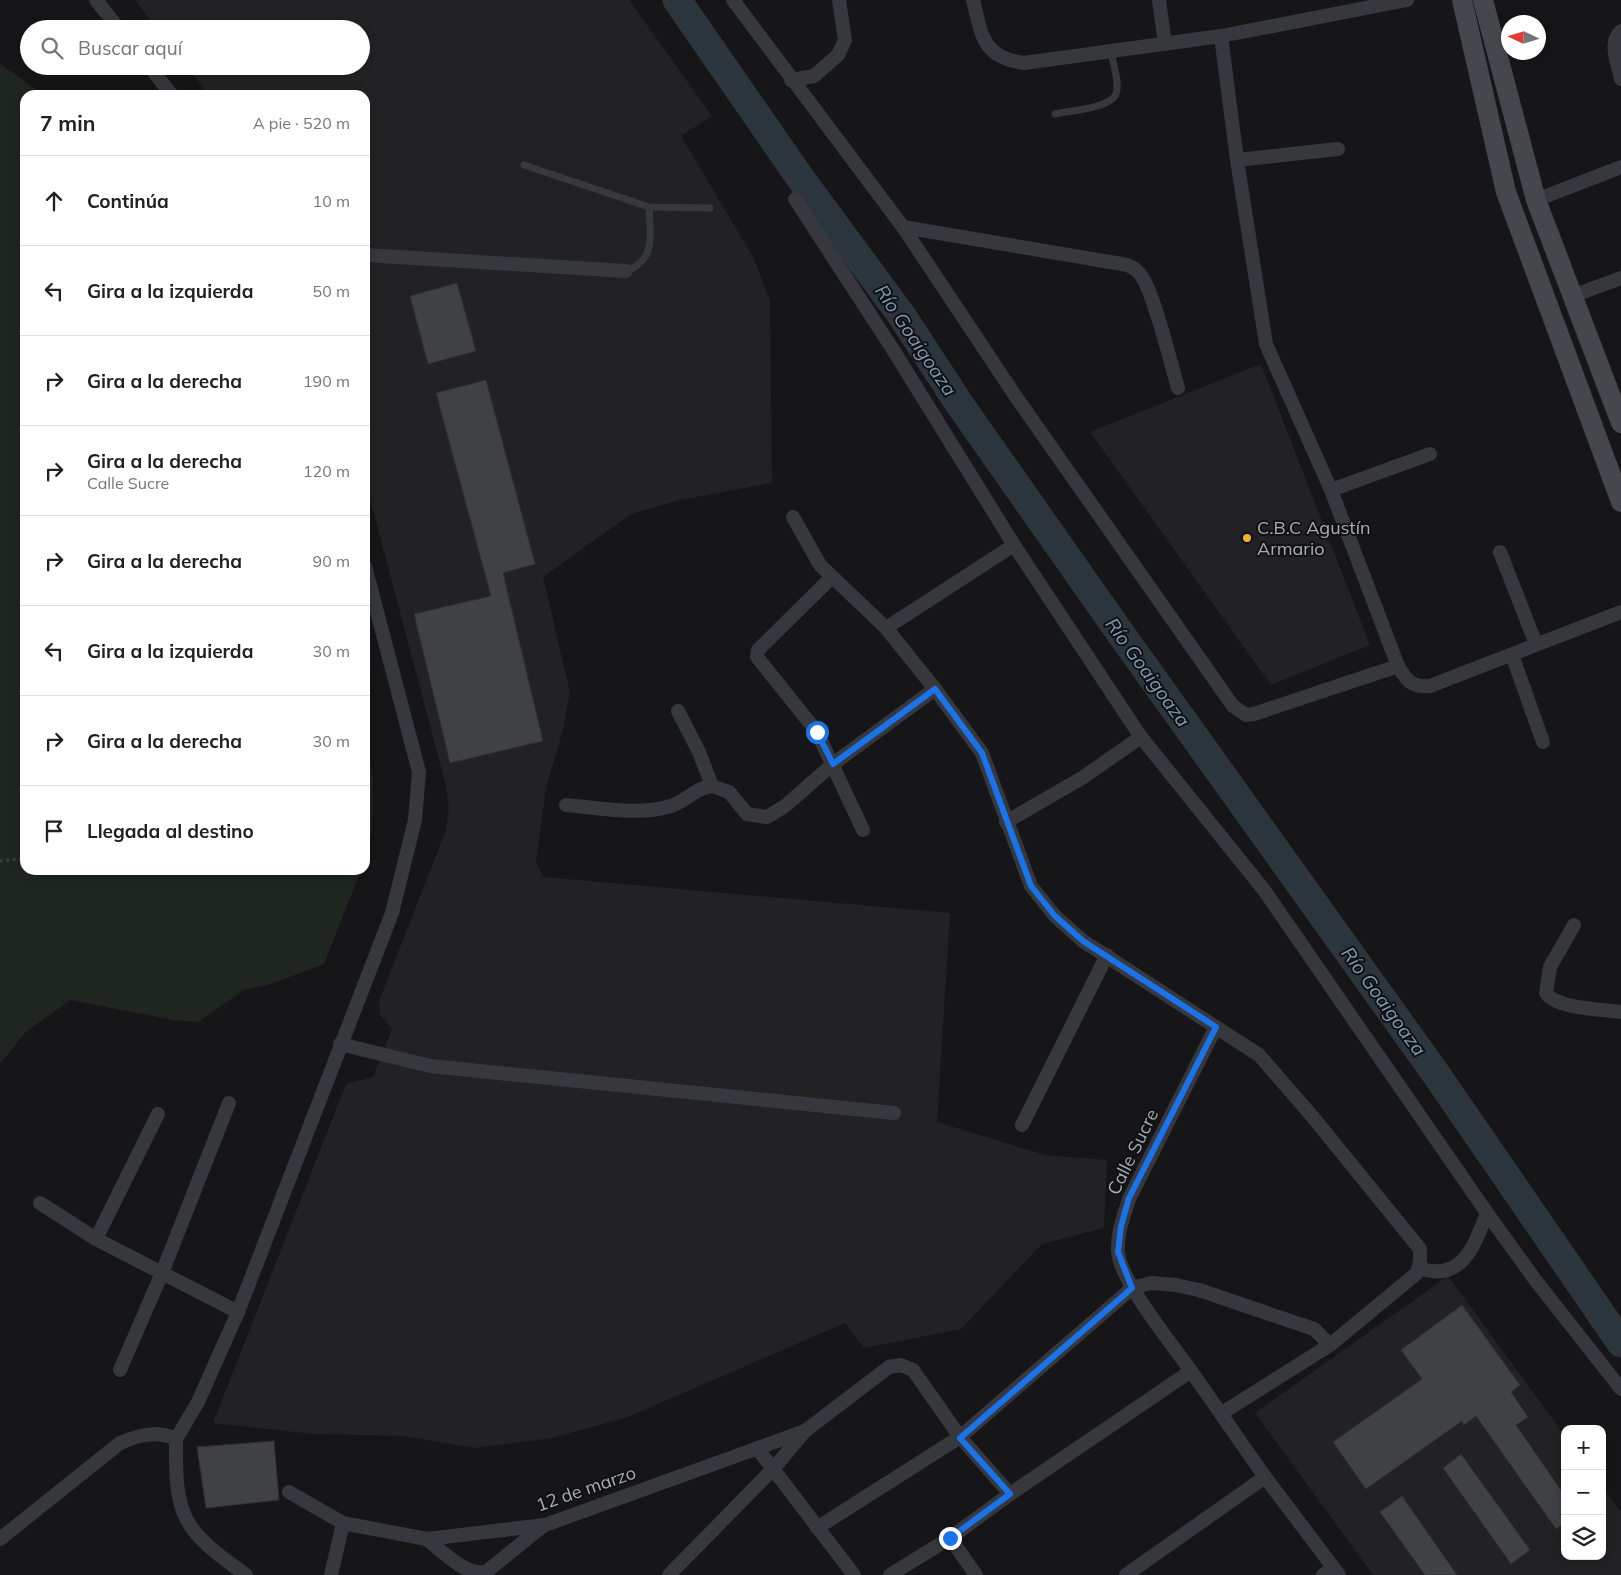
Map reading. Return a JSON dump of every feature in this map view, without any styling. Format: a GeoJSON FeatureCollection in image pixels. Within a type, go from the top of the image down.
{"type":"FeatureCollection","features":[{"type":"Feature","properties":{"kind":"main road"},"geometry":{"type":"LineString","coordinates":[[1462,0],[1506,192],[1548,310],[1621,502]]}},
{"type":"Feature","properties":{"kind":"main road"},"geometry":{"type":"LineString","coordinates":[[1483,0],[1536,200],[1621,423]]}},
{"type":"Feature","properties":{"kind":"street"},"geometry":{"type":"LineString","coordinates":[[96,0],[112,20]]}},
{"type":"Feature","properties":{"kind":"street"},"geometry":{"type":"LineString","coordinates":[[733,0],[791,80],[903,227],[1014,394],[1233,706],[1246,715],[1254,714],[1398,666]]}},
{"type":"Feature","properties":{"kind":"street"},"geometry":{"type":"LineString","coordinates":[[791,80],[814,76],[838,56],[845,40],[839,0]]}},
{"type":"Feature","properties":{"kind":"street"},"geometry":{"type":"LineString","coordinates":[[973,0],[985,44],[991,51],[1006,60],[1039,63],[1222,36],[1407,0]]}},
{"type":"Feature","properties":{"kind":"street"},"geometry":{"type":"LineString","coordinates":[[1159,0],[1165,44]]}},
{"type":"Feature","properties":{"kind":"street"},"geometry":{"type":"LineString","coordinates":[[1621,31],[1617,34],[1614,46],[1621,79]]}},
{"type":"Feature","properties":{"kind":"street"},"geometry":{"type":"LineString","coordinates":[[1222,36],[1237,160],[1266,344],[1331,490],[1398,666],[1406,680],[1419,687],[1430,686],[1621,612]]}},
{"type":"Feature","properties":{"kind":"street"},"geometry":{"type":"LineString","coordinates":[[156,75],[168,90]]}},
{"type":"Feature","properties":{"kind":"street"},"geometry":{"type":"LineString","coordinates":[[1237,160],[1338,149]]}},
{"type":"Feature","properties":{"kind":"street"},"geometry":{"type":"LineString","coordinates":[[1536,200],[1621,167]]}},
{"type":"Feature","properties":{"kind":"street"},"geometry":{"type":"LineString","coordinates":[[794,199],[892,348],[1014,545],[1141,737],[1264,890],[1536,1281],[1621,1389]]}},
{"type":"Feature","properties":{"kind":"street"},"geometry":{"type":"LineString","coordinates":[[903,227],[1122,264],[1134,268],[1143,277],[1151,297],[1178,388]]}},
{"type":"Feature","properties":{"kind":"street"},"geometry":{"type":"LineString","coordinates":[[370,255],[626,271]]}},
{"type":"Feature","properties":{"kind":"street"},"geometry":{"type":"LineString","coordinates":[[1572,296],[1621,278]]}},
{"type":"Feature","properties":{"kind":"street"},"geometry":{"type":"LineString","coordinates":[[1331,490],[1430,454]]}},
{"type":"Feature","properties":{"kind":"street"},"geometry":{"type":"LineString","coordinates":[[793,517],[820,565],[886,628],[935,689],[982,753],[1031,886],[1055,916],[1083,941],[1259,1055],[1312,1116],[1420,1249],[1419,1268],[1416,1273],[1330,1345],[1222,1413]]}},
{"type":"Feature","properties":{"kind":"street"},"geometry":{"type":"LineString","coordinates":[[886,628],[1014,545]]}},
{"type":"Feature","properties":{"kind":"street"},"geometry":{"type":"LineString","coordinates":[[1500,552],[1536,644]]}},
{"type":"Feature","properties":{"kind":"street"},"geometry":{"type":"LineString","coordinates":[[832,577],[758,650],[757,657],[817,732],[863,830]]}},
{"type":"Feature","properties":{"kind":"street"},"geometry":{"type":"LineString","coordinates":[[246,1575],[206,1547],[183,1514],[176,1483],[176,1439],[198,1402],[238,1312],[392,913],[415,820],[419,772],[370,585]]}},
{"type":"Feature","properties":{"kind":"street"},"geometry":{"type":"LineString","coordinates":[[1512,655],[1543,742]]}},
{"type":"Feature","properties":{"kind":"street"},"geometry":{"type":"LineString","coordinates":[[566,805],[632,811],[657,810],[674,805],[689,795],[712,786],[728,792],[747,814],[767,817],[785,806],[833,764],[935,689]]}},
{"type":"Feature","properties":{"kind":"street"},"geometry":{"type":"LineString","coordinates":[[678,711],[699,752],[712,786]]}},
{"type":"Feature","properties":{"kind":"street"},"geometry":{"type":"LineString","coordinates":[[1006,822],[1082,778],[1141,737]]}},
{"type":"Feature","properties":{"kind":"street"},"geometry":{"type":"LineString","coordinates":[[1574,925],[1550,967],[1546,993],[1549,998],[1559,1004],[1621,1012]]}},
{"type":"Feature","properties":{"kind":"street"},"geometry":{"type":"LineString","coordinates":[[1022,1126],[1107,955]]}},
{"type":"Feature","properties":{"kind":"street","name":"Calle Sucre"},"geometry":{"type":"LineString","coordinates":[[1216,1027],[1129,1198],[1121,1226],[1118,1252],[1132,1288],[1222,1413],[1332,1573]]}},
{"type":"Feature","properties":{"kind":"street"},"geometry":{"type":"LineString","coordinates":[[340,1044],[430,1066],[894,1113]]}},
{"type":"Feature","properties":{"kind":"street"},"geometry":{"type":"LineString","coordinates":[[120,1370],[162,1273],[229,1103]]}},
{"type":"Feature","properties":{"kind":"street"},"geometry":{"type":"LineString","coordinates":[[96,1239],[158,1114]]}},
{"type":"Feature","properties":{"kind":"street"},"geometry":{"type":"LineString","coordinates":[[40,1203],[96,1239],[238,1312]]}},
{"type":"Feature","properties":{"kind":"street"},"geometry":{"type":"LineString","coordinates":[[1419,1268],[1445,1272],[1462,1261],[1472,1250],[1488,1213]]}},
{"type":"Feature","properties":{"kind":"street"},"geometry":{"type":"LineString","coordinates":[[817,1528],[960,1438],[1132,1288],[1150,1283],[1176,1285],[1199,1290],[1308,1326],[1314,1329],[1330,1345]]}},
{"type":"Feature","properties":{"kind":"street"},"geometry":{"type":"LineString","coordinates":[[669,1575],[774,1468],[805,1431],[889,1367],[901,1365],[913,1370],[960,1438],[1010,1494]]}},
{"type":"Feature","properties":{"kind":"street"},"geometry":{"type":"LineString","coordinates":[[890,1575],[950,1538],[1010,1494],[1191,1370]]}},
{"type":"Feature","properties":{"kind":"street","name":"12 de marzo"},"geometry":{"type":"LineString","coordinates":[[288,1492],[343,1523],[427,1539],[545,1525],[805,1431]]}},
{"type":"Feature","properties":{"kind":"street"},"geometry":{"type":"LineString","coordinates":[[0,1539],[120,1443],[138,1436],[158,1434],[176,1439]]}},
{"type":"Feature","properties":{"kind":"street"},"geometry":{"type":"LineString","coordinates":[[757,1448],[854,1575]]}},
{"type":"Feature","properties":{"kind":"street"},"geometry":{"type":"LineString","coordinates":[[1126,1575],[1265,1477]]}},
{"type":"Feature","properties":{"kind":"street"},"geometry":{"type":"LineString","coordinates":[[331,1575],[343,1523]]}},
{"type":"Feature","properties":{"kind":"street"},"geometry":{"type":"LineString","coordinates":[[427,1539],[468,1572],[476,1575],[486,1572],[545,1525]]}},
{"type":"Feature","properties":{"kind":"street"},"geometry":{"type":"LineString","coordinates":[[950,1538],[976,1575]]}},
{"type":"Feature","properties":{"kind":"lane"},"geometry":{"type":"LineString","coordinates":[[1055,114],[1104,105],[1112,100],[1116,94],[1117,85],[1111,52]]}},
{"type":"Feature","properties":{"kind":"lane"},"geometry":{"type":"LineString","coordinates":[[524,165],[650,207],[710,208]]}},
{"type":"Feature","properties":{"kind":"lane"},"geometry":{"type":"LineString","coordinates":[[626,271],[637,267],[649,252],[650,207]]}},
{"type":"Feature","properties":{"kind":"path"},"geometry":{"type":"LineString","coordinates":[[0,861],[20,859]]}},
{"type":"Feature","properties":{"kind":"shaded area"},"geometry":{"type":"Polygon","coordinates":[[[135,0],[629,0],[712,116],[681,136],[753,257],[770,300],[772,483],[680,500],[631,514],[543,577],[570,692],[563,730],[546,788],[536,863],[544,877],[950,913],[937,1122],[1045,1155],[1107,1160],[1104,1228],[1042,1244],[961,1329],[864,1348],[845,1323],[628,1417],[552,1438],[475,1448],[402,1436],[314,1434],[213,1423],[346,1084],[373,1077],[392,1029],[380,1015],[379,1001],[446,830],[449,808],[445,782],[370,499],[370,90],[205,90],[194,75],[370,75],[370,20],[150,20],[135,0]]]}},
{"type":"Feature","properties":{"kind":"shaded area"},"geometry":{"type":"Polygon","coordinates":[[[0,64],[37,90],[20,90],[20,875],[359,875],[324,964],[271,984],[244,990],[198,1022],[173,1020],[70,1000],[25,1033],[0,1064],[0,64]]]}},
{"type":"Feature","properties":{"kind":"shaded area","name":"C.B.C Agustín Armario"},"geometry":{"type":"Polygon","coordinates":[[[1261,364],[1370,645],[1271,685],[1090,432],[1261,364]]]}},
{"type":"Feature","properties":{"kind":"shaded area"},"geometry":{"type":"Polygon","coordinates":[[[370,760],[373,777],[372,832],[370,839],[370,760]]]}},
{"type":"Feature","properties":{"kind":"shaded area"},"geometry":{"type":"Polygon","coordinates":[[[1448,1276],[1561,1431],[1561,1560],[1606,1560],[1606,1492],[1621,1512],[1621,1575],[1373,1575],[1255,1413],[1448,1276]]]}},
{"type":"Feature","properties":{"kind":"building"},"geometry":{"type":"Polygon","coordinates":[[[457,283],[476,351],[428,364],[410,296],[457,283]]]}},
{"type":"Feature","properties":{"kind":"building"},"geometry":{"type":"Polygon","coordinates":[[[486,380],[535,564],[503,573],[543,741],[450,763],[414,614],[491,596],[436,393],[486,380]]]}},
{"type":"Feature","properties":{"kind":"building"},"geometry":{"type":"Polygon","coordinates":[[[1462,1305],[1520,1385],[1511,1392],[1528,1417],[1516,1425],[1561,1490],[1561,1526],[1556,1529],[1476,1416],[1464,1425],[1462,1421],[1366,1489],[1333,1442],[1422,1379],[1401,1350],[1462,1305]]]}},
{"type":"Feature","properties":{"kind":"building"},"geometry":{"type":"Polygon","coordinates":[[[274,1441],[279,1500],[206,1508],[197,1447],[274,1441]]]}},
{"type":"Feature","properties":{"kind":"building"},"geometry":{"type":"Polygon","coordinates":[[[1461,1454],[1530,1550],[1511,1564],[1443,1468],[1461,1454]]]}},
{"type":"Feature","properties":{"kind":"building"},"geometry":{"type":"Polygon","coordinates":[[[1402,1496],[1457,1575],[1425,1575],[1380,1512],[1402,1496]]]}},
{"type":"Feature","properties":{"kind":"waterway","name":"Río Goaigoaza"},"geometry":{"type":"LineString","coordinates":[[677,0],[801,179],[902,316],[958,402],[1116,627],[1436,1074],[1621,1343]]}},
{"type":"Feature","properties":{"kind":"place","name":"C.B.C Agustín Armario"},"geometry":{"type":"Point","coordinates":[1247,538]}},
{"type":"Feature","properties":{"kind":"route"},"geometry":{"type":"LineString","coordinates":[[817,732],[833,764],[935,689],[982,753],[1031,886],[1055,916],[1083,941],[1216,1027],[1129,1198],[1121,1226],[1118,1252],[1132,1288],[980,1418],[960,1438],[1010,1494],[950,1538]]}}]}
